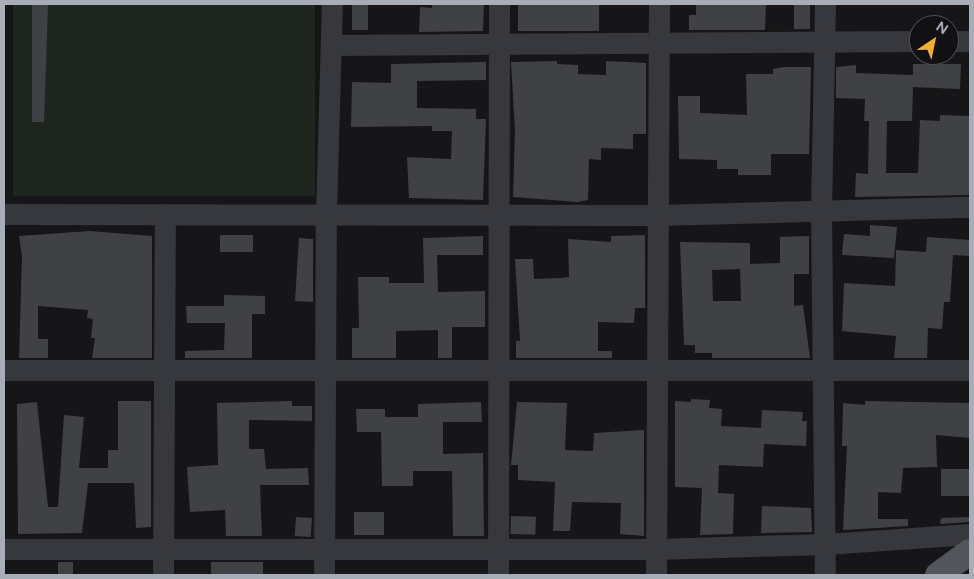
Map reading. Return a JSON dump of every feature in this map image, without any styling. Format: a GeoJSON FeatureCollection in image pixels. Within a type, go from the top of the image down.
{"type":"FeatureCollection","features":[{"type":"Feature","properties":{"kind":"main road"},"geometry":{"type":"LineString","coordinates":[[938,575],[970,552]]}},
{"type":"Feature","properties":{"kind":"street"},"geometry":{"type":"LineString","coordinates":[[324,575],[326,214],[332,4]]}},
{"type":"Feature","properties":{"kind":"street"},"geometry":{"type":"LineString","coordinates":[[498,575],[499,4]]}},
{"type":"Feature","properties":{"kind":"street"},"geometry":{"type":"LineString","coordinates":[[656,575],[659,4]]}},
{"type":"Feature","properties":{"kind":"street"},"geometry":{"type":"LineString","coordinates":[[825,4],[821,208],[826,575]]}},
{"type":"Feature","properties":{"kind":"street"},"geometry":{"type":"LineString","coordinates":[[332,45],[499,42],[909,41]]}},
{"type":"Feature","properties":{"kind":"street"},"geometry":{"type":"LineString","coordinates":[[4,214],[657,215],[821,208],[970,207]]}},
{"type":"Feature","properties":{"kind":"street"},"geometry":{"type":"LineString","coordinates":[[163,575],[165,214]]}},
{"type":"Feature","properties":{"kind":"street"},"geometry":{"type":"LineString","coordinates":[[4,370],[824,372],[970,370]]}},
{"type":"Feature","properties":{"kind":"street"},"geometry":{"type":"LineString","coordinates":[[4,549],[656,549],[826,544],[970,534]]}},
{"type":"Feature","properties":{"kind":"shaded area"},"geometry":{"type":"Polygon","coordinates":[[[13,4],[315,4],[315,196],[13,196],[13,4]]]}},
{"type":"Feature","properties":{"kind":"building"},"geometry":{"type":"Polygon","coordinates":[[[32,4],[48,4],[44,122],[32,122],[32,4]]]}},
{"type":"Feature","properties":{"kind":"building"},"geometry":{"type":"Polygon","coordinates":[[[352,4],[368,4],[368,30],[352,30],[352,4]]]}},
{"type":"Feature","properties":{"kind":"building"},"geometry":{"type":"Polygon","coordinates":[[[432,4],[484,4],[483,31],[419,32],[420,7],[432,8],[432,4]]]}},
{"type":"Feature","properties":{"kind":"building"},"geometry":{"type":"Polygon","coordinates":[[[518,4],[599,4],[599,31],[518,31],[518,4]]]}},
{"type":"Feature","properties":{"kind":"building"},"geometry":{"type":"Polygon","coordinates":[[[696,4],[766,4],[765,30],[689,30],[689,15],[696,15],[696,4]]]}},
{"type":"Feature","properties":{"kind":"building"},"geometry":{"type":"Polygon","coordinates":[[[794,4],[810,4],[810,29],[794,29],[794,4]]]}},
{"type":"Feature","properties":{"kind":"building"},"geometry":{"type":"Polygon","coordinates":[[[557,61],[557,64],[578,65],[578,74],[606,75],[606,61],[646,63],[646,134],[633,134],[633,149],[601,148],[601,160],[589,159],[588,200],[578,202],[513,197],[515,131],[511,62],[557,61]]]}},
{"type":"Feature","properties":{"kind":"building"},"geometry":{"type":"Polygon","coordinates":[[[486,62],[486,80],[417,81],[417,108],[476,109],[476,119],[486,119],[483,200],[409,198],[407,157],[451,159],[452,131],[432,131],[432,126],[351,127],[352,82],[391,83],[391,64],[486,62]]]}},
{"type":"Feature","properties":{"kind":"building"},"geometry":{"type":"Polygon","coordinates":[[[961,64],[960,89],[913,87],[912,121],[887,121],[886,173],[918,173],[920,120],[940,121],[940,115],[970,116],[970,195],[855,197],[856,173],[868,174],[869,121],[864,121],[865,99],[836,98],[836,67],[856,65],[856,73],[913,75],[913,65],[961,64]]]}},
{"type":"Feature","properties":{"kind":"building"},"geometry":{"type":"Polygon","coordinates":[[[811,67],[809,154],[771,154],[771,175],[738,175],[738,169],[717,169],[717,160],[679,159],[678,96],[700,96],[700,113],[747,115],[746,74],[773,74],[773,69],[811,67]]]}},
{"type":"Feature","properties":{"kind":"building"},"geometry":{"type":"Polygon","coordinates":[[[870,225],[897,227],[894,258],[842,255],[844,234],[870,236],[870,225]]]}},
{"type":"Feature","properties":{"kind":"building"},"geometry":{"type":"Polygon","coordinates":[[[90,231],[152,236],[152,358],[92,358],[95,338],[91,338],[93,319],[87,318],[88,310],[38,306],[38,339],[48,339],[48,358],[19,358],[22,256],[19,236],[90,231]]]}},
{"type":"Feature","properties":{"kind":"building"},"geometry":{"type":"Polygon","coordinates":[[[220,235],[253,235],[253,252],[220,252],[220,235]]]}},
{"type":"Feature","properties":{"kind":"building"},"geometry":{"type":"Polygon","coordinates":[[[645,235],[645,308],[635,308],[634,323],[598,322],[598,351],[612,351],[612,358],[516,358],[516,341],[520,341],[515,259],[533,259],[534,279],[569,277],[568,239],[611,242],[611,236],[645,235]]]}},
{"type":"Feature","properties":{"kind":"building"},"geometry":{"type":"Polygon","coordinates":[[[483,236],[483,255],[437,255],[438,292],[485,291],[485,327],[452,327],[452,358],[438,358],[438,330],[396,331],[396,358],[352,358],[352,328],[359,328],[358,277],[389,277],[389,283],[424,283],[423,238],[483,236]]]}},
{"type":"Feature","properties":{"kind":"building"},"geometry":{"type":"Polygon","coordinates":[[[809,236],[809,274],[794,274],[794,306],[803,305],[810,358],[712,358],[712,353],[695,353],[695,345],[684,345],[680,242],[750,243],[750,264],[780,263],[780,237],[809,236]],[[740,269],[712,270],[713,301],[741,301],[740,269]]]}},
{"type":"Feature","properties":{"kind":"building"},"geometry":{"type":"Polygon","coordinates":[[[927,237],[970,240],[970,256],[953,255],[950,302],[944,302],[942,329],[928,328],[927,358],[894,358],[896,336],[842,331],[844,283],[895,286],[896,250],[926,252],[927,237]]]}},
{"type":"Feature","properties":{"kind":"building"},"geometry":{"type":"Polygon","coordinates":[[[299,238],[313,239],[313,302],[295,301],[299,238]]]}},
{"type":"Feature","properties":{"kind":"building"},"geometry":{"type":"Polygon","coordinates":[[[224,295],[265,296],[265,314],[252,314],[252,358],[185,358],[185,351],[224,350],[225,323],[187,323],[186,306],[224,306],[224,295]]]}},
{"type":"Feature","properties":{"kind":"building"},"geometry":{"type":"Polygon","coordinates":[[[691,399],[710,400],[709,408],[722,409],[721,426],[761,428],[762,410],[803,412],[802,421],[807,421],[806,446],[764,444],[763,467],[719,465],[718,493],[734,494],[733,534],[700,535],[702,488],[675,487],[675,401],[691,402],[691,399]]]}},
{"type":"Feature","properties":{"kind":"building"},"geometry":{"type":"Polygon","coordinates":[[[118,401],[151,401],[151,527],[136,528],[134,483],[88,483],[82,533],[18,534],[17,404],[37,402],[48,507],[58,507],[64,415],[84,417],[79,468],[108,468],[108,450],[118,450],[118,401]]]}},
{"type":"Feature","properties":{"kind":"building"},"geometry":{"type":"Polygon","coordinates":[[[292,401],[292,406],[312,406],[312,421],[249,420],[249,449],[264,449],[266,469],[308,468],[309,485],[260,485],[262,536],[226,536],[225,510],[190,512],[187,467],[218,465],[217,403],[292,401]]]}},
{"type":"Feature","properties":{"kind":"building"},"geometry":{"type":"Polygon","coordinates":[[[865,401],[970,403],[970,438],[936,435],[937,467],[903,468],[901,493],[878,492],[878,519],[908,519],[908,526],[843,530],[847,446],[842,446],[843,403],[865,405],[865,401]]]}},
{"type":"Feature","properties":{"kind":"building"},"geometry":{"type":"Polygon","coordinates":[[[481,402],[482,422],[443,422],[443,454],[483,453],[484,536],[453,536],[452,471],[413,471],[413,486],[382,486],[381,432],[357,432],[356,409],[385,409],[385,417],[418,417],[418,404],[481,402]]]}},
{"type":"Feature","properties":{"kind":"building"},"geometry":{"type":"Polygon","coordinates":[[[517,402],[567,403],[565,450],[593,451],[594,433],[644,430],[644,536],[620,534],[621,503],[572,502],[570,531],[553,531],[555,482],[518,480],[518,465],[511,465],[517,402]]]}},
{"type":"Feature","properties":{"kind":"building"},"geometry":{"type":"Polygon","coordinates":[[[941,469],[970,469],[970,496],[941,496],[941,469]]]}},
{"type":"Feature","properties":{"kind":"building"},"geometry":{"type":"Polygon","coordinates":[[[762,506],[811,508],[812,532],[761,533],[762,506]]]}},
{"type":"Feature","properties":{"kind":"building"},"geometry":{"type":"Polygon","coordinates":[[[354,512],[384,512],[384,535],[354,535],[354,512]]]}},
{"type":"Feature","properties":{"kind":"building"},"geometry":{"type":"Polygon","coordinates":[[[511,516],[536,517],[535,535],[510,534],[511,516]]]}},
{"type":"Feature","properties":{"kind":"building"},"geometry":{"type":"Polygon","coordinates":[[[296,517],[312,518],[311,537],[295,536],[296,517]]]}},
{"type":"Feature","properties":{"kind":"building"},"geometry":{"type":"Polygon","coordinates":[[[970,517],[969,522],[940,524],[941,518],[970,517]]]}},
{"type":"Feature","properties":{"kind":"building"},"geometry":{"type":"Polygon","coordinates":[[[58,562],[73,562],[73,575],[58,575],[58,562]]]}},
{"type":"Feature","properties":{"kind":"building"},"geometry":{"type":"Polygon","coordinates":[[[211,562],[263,562],[263,575],[211,575],[211,562]]]}}]}
